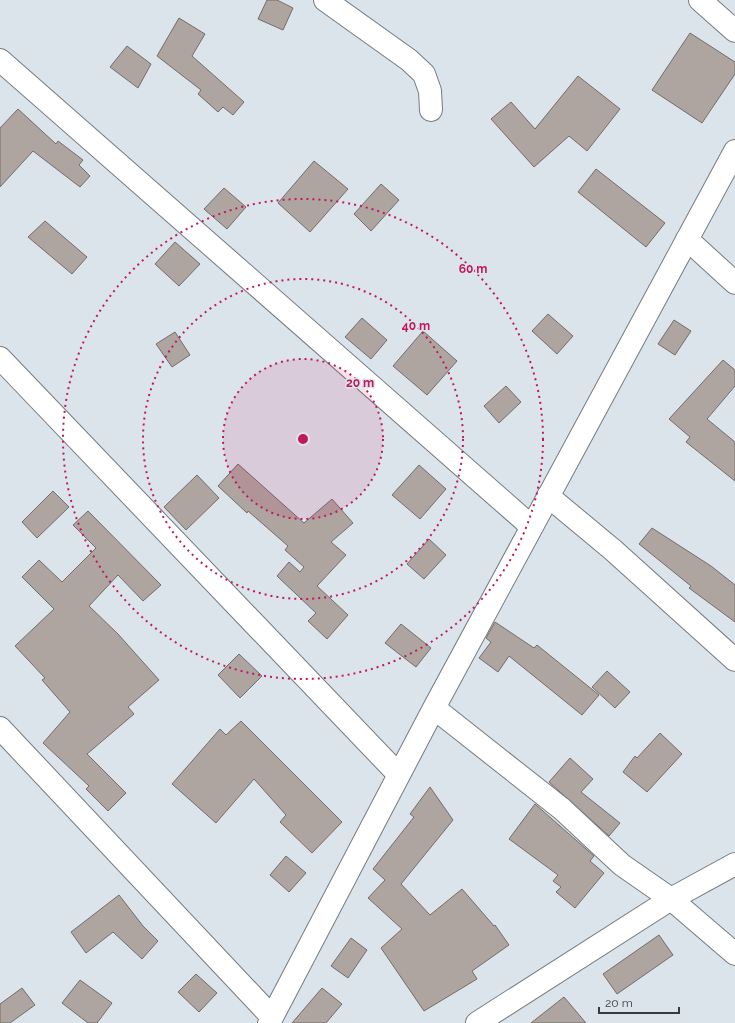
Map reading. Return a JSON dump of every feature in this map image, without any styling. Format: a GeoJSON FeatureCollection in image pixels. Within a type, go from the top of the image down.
{"type":"FeatureCollection","features":[{"type":"Feature","properties":{"kind":"street"},"geometry":{"type":"LineString","coordinates":[[325,0],[409,60],[424,74],[430,91],[431,110]]}},
{"type":"Feature","properties":{"kind":"street"},"geometry":{"type":"LineString","coordinates":[[700,0],[735,32]]}},
{"type":"Feature","properties":{"kind":"street"},"geometry":{"type":"LineString","coordinates":[[0,60],[532,527]]}},
{"type":"Feature","properties":{"kind":"street"},"geometry":{"type":"LineString","coordinates":[[0,728],[270,1020],[434,708],[735,151]]}},
{"type":"Feature","properties":{"kind":"street"},"geometry":{"type":"LineString","coordinates":[[687,239],[735,283]]}},
{"type":"Feature","properties":{"kind":"street"},"geometry":{"type":"LineString","coordinates":[[0,358],[399,775]]}},
{"type":"Feature","properties":{"kind":"street"},"geometry":{"type":"LineString","coordinates":[[548,496],[613,550],[735,660]]}},
{"type":"Feature","properties":{"kind":"street"},"geometry":{"type":"LineString","coordinates":[[434,708],[562,809],[622,865],[671,899],[735,954]]}},
{"type":"Feature","properties":{"kind":"street"},"geometry":{"type":"LineString","coordinates":[[477,1023],[671,899],[735,864]]}},
{"type":"Feature","properties":{"kind":"building"},"geometry":{"type":"Polygon","coordinates":[[[267,0],[277,0],[293,8],[283,30],[258,19],[267,0]]]}},
{"type":"Feature","properties":{"kind":"building"},"geometry":{"type":"Polygon","coordinates":[[[179,18],[205,34],[192,56],[244,102],[233,115],[223,107],[218,112],[198,94],[201,90],[157,56],[179,18]]]}},
{"type":"Feature","properties":{"kind":"building"},"geometry":{"type":"Polygon","coordinates":[[[690,33],[735,62],[735,74],[702,123],[652,90],[690,33]]]}},
{"type":"Feature","properties":{"kind":"building"},"geometry":{"type":"Polygon","coordinates":[[[127,46],[151,64],[138,88],[110,67],[127,46]]]}},
{"type":"Feature","properties":{"kind":"building"},"geometry":{"type":"Polygon","coordinates":[[[578,76],[620,109],[587,151],[569,136],[534,167],[491,119],[511,102],[535,129],[578,76]]]}},
{"type":"Feature","properties":{"kind":"building"},"geometry":{"type":"Polygon","coordinates":[[[18,109],[56,144],[58,141],[83,160],[79,165],[90,176],[80,187],[33,151],[0,187],[0,128],[18,109]]]}},
{"type":"Feature","properties":{"kind":"building"},"geometry":{"type":"Polygon","coordinates":[[[314,161],[348,189],[310,232],[278,203],[314,161]]]}},
{"type":"Feature","properties":{"kind":"building"},"geometry":{"type":"Polygon","coordinates":[[[596,169],[665,223],[646,247],[578,192],[596,169]]]}},
{"type":"Feature","properties":{"kind":"building"},"geometry":{"type":"Polygon","coordinates":[[[381,184],[399,200],[371,231],[354,214],[381,184]]]}},
{"type":"Feature","properties":{"kind":"building"},"geometry":{"type":"Polygon","coordinates":[[[224,188],[246,207],[227,229],[204,209],[224,188]]]}},
{"type":"Feature","properties":{"kind":"building"},"geometry":{"type":"Polygon","coordinates":[[[45,221],[87,257],[72,274],[28,237],[45,221]]]}},
{"type":"Feature","properties":{"kind":"building"},"geometry":{"type":"Polygon","coordinates":[[[175,242],[200,264],[179,286],[155,264],[175,242]]]}},
{"type":"Feature","properties":{"kind":"building"},"geometry":{"type":"Polygon","coordinates":[[[548,314],[573,336],[557,354],[532,331],[548,314]]]}},
{"type":"Feature","properties":{"kind":"building"},"geometry":{"type":"Polygon","coordinates":[[[362,318],[387,340],[371,359],[345,337],[362,318]]]}},
{"type":"Feature","properties":{"kind":"building"},"geometry":{"type":"Polygon","coordinates":[[[674,320],[691,331],[675,355],[658,344],[674,320]]]}},
{"type":"Feature","properties":{"kind":"building"},"geometry":{"type":"Polygon","coordinates":[[[423,331],[457,361],[427,395],[393,366],[423,331]]]}},
{"type":"Feature","properties":{"kind":"building"},"geometry":{"type":"Polygon","coordinates":[[[175,332],[190,355],[172,367],[156,344],[175,332]]]}},
{"type":"Feature","properties":{"kind":"building"},"geometry":{"type":"Polygon","coordinates":[[[723,360],[735,370],[735,386],[707,419],[735,442],[735,481],[686,442],[690,437],[669,419],[723,360]]]}},
{"type":"Feature","properties":{"kind":"building"},"geometry":{"type":"Polygon","coordinates":[[[506,386],[521,402],[499,423],[484,406],[506,386]]]}},
{"type":"Feature","properties":{"kind":"building"},"geometry":{"type":"Polygon","coordinates":[[[238,464],[304,523],[332,499],[353,523],[331,542],[346,555],[317,586],[348,615],[327,639],[308,621],[316,613],[277,576],[289,562],[300,572],[304,567],[285,550],[288,546],[248,511],[247,513],[218,486],[238,464]]]}},
{"type":"Feature","properties":{"kind":"building"},"geometry":{"type":"Polygon","coordinates":[[[419,465],[446,489],[420,519],[392,495],[419,465]]]}},
{"type":"Feature","properties":{"kind":"building"},"geometry":{"type":"Polygon","coordinates":[[[197,475],[219,498],[186,530],[164,507],[197,475]]]}},
{"type":"Feature","properties":{"kind":"building"},"geometry":{"type":"Polygon","coordinates":[[[53,491],[69,507],[37,538],[22,522],[53,491]]]}},
{"type":"Feature","properties":{"kind":"building"},"geometry":{"type":"Polygon","coordinates":[[[88,511],[161,585],[143,601],[118,575],[89,606],[118,634],[159,680],[128,707],[134,714],[87,754],[126,793],[108,811],[86,789],[89,786],[43,743],[70,712],[42,680],[45,678],[15,646],[54,609],[22,577],[39,560],[62,582],[96,548],[73,525],[88,511]]]}},
{"type":"Feature","properties":{"kind":"building"},"geometry":{"type":"Polygon","coordinates":[[[652,528],[711,566],[735,585],[735,622],[689,588],[691,586],[639,544],[652,528]]]}},
{"type":"Feature","properties":{"kind":"building"},"geometry":{"type":"Polygon","coordinates":[[[429,539],[446,555],[424,579],[407,564],[429,539]]]}},
{"type":"Feature","properties":{"kind":"building"},"geometry":{"type":"Polygon","coordinates":[[[495,622],[534,648],[537,645],[599,695],[582,715],[509,656],[498,672],[479,658],[491,642],[486,638],[495,622]]]}},
{"type":"Feature","properties":{"kind":"building"},"geometry":{"type":"Polygon","coordinates":[[[401,624],[431,648],[416,667],[385,643],[401,624]]]}},
{"type":"Feature","properties":{"kind":"building"},"geometry":{"type":"Polygon","coordinates":[[[239,654],[262,676],[240,698],[218,675],[239,654]]]}},
{"type":"Feature","properties":{"kind":"building"},"geometry":{"type":"Polygon","coordinates":[[[607,671],[630,692],[615,708],[592,687],[607,671]]]}},
{"type":"Feature","properties":{"kind":"building"},"geometry":{"type":"Polygon","coordinates":[[[241,721],[342,822],[312,853],[280,822],[286,815],[254,779],[216,823],[172,784],[220,729],[226,735],[241,721]]]}},
{"type":"Feature","properties":{"kind":"building"},"geometry":{"type":"Polygon","coordinates":[[[660,733],[682,754],[647,792],[623,772],[635,756],[637,758],[660,733]]]}},
{"type":"Feature","properties":{"kind":"building"},"geometry":{"type":"Polygon","coordinates":[[[570,758],[593,779],[581,792],[620,823],[609,836],[549,782],[570,758]]]}},
{"type":"Feature","properties":{"kind":"building"},"geometry":{"type":"Polygon","coordinates":[[[430,787],[453,820],[401,884],[430,915],[462,889],[494,926],[495,925],[509,945],[472,971],[477,979],[424,1011],[381,948],[402,929],[368,898],[385,880],[373,869],[414,817],[410,814],[430,787]]]}},
{"type":"Feature","properties":{"kind":"building"},"geometry":{"type":"Polygon","coordinates":[[[535,804],[594,856],[590,861],[604,873],[575,908],[556,892],[561,887],[553,881],[558,875],[509,839],[535,804]]]}},
{"type":"Feature","properties":{"kind":"building"},"geometry":{"type":"Polygon","coordinates":[[[286,856],[306,873],[289,892],[270,875],[286,856]]]}},
{"type":"Feature","properties":{"kind":"building"},"geometry":{"type":"Polygon","coordinates":[[[119,895],[143,926],[158,941],[142,959],[113,932],[86,953],[71,932],[119,895]]]}},
{"type":"Feature","properties":{"kind":"building"},"geometry":{"type":"Polygon","coordinates":[[[659,935],[673,955],[617,994],[603,974],[659,935]]]}},
{"type":"Feature","properties":{"kind":"building"},"geometry":{"type":"Polygon","coordinates":[[[351,938],[367,950],[348,978],[331,966],[351,938]]]}},
{"type":"Feature","properties":{"kind":"building"},"geometry":{"type":"Polygon","coordinates":[[[196,974],[217,993],[199,1012],[178,992],[196,974]]]}},
{"type":"Feature","properties":{"kind":"building"},"geometry":{"type":"Polygon","coordinates":[[[80,980],[112,1003],[97,1023],[88,1023],[62,1003],[80,980]]]}},
{"type":"Feature","properties":{"kind":"building"},"geometry":{"type":"Polygon","coordinates":[[[22,988],[35,1005],[10,1023],[0,1023],[0,1004],[22,988]]]}},
{"type":"Feature","properties":{"kind":"building"},"geometry":{"type":"Polygon","coordinates":[[[322,988],[342,1004],[326,1023],[292,1023],[322,988]]]}},
{"type":"Feature","properties":{"kind":"building"},"geometry":{"type":"Polygon","coordinates":[[[564,997],[586,1023],[531,1023],[564,997]]]}}]}
